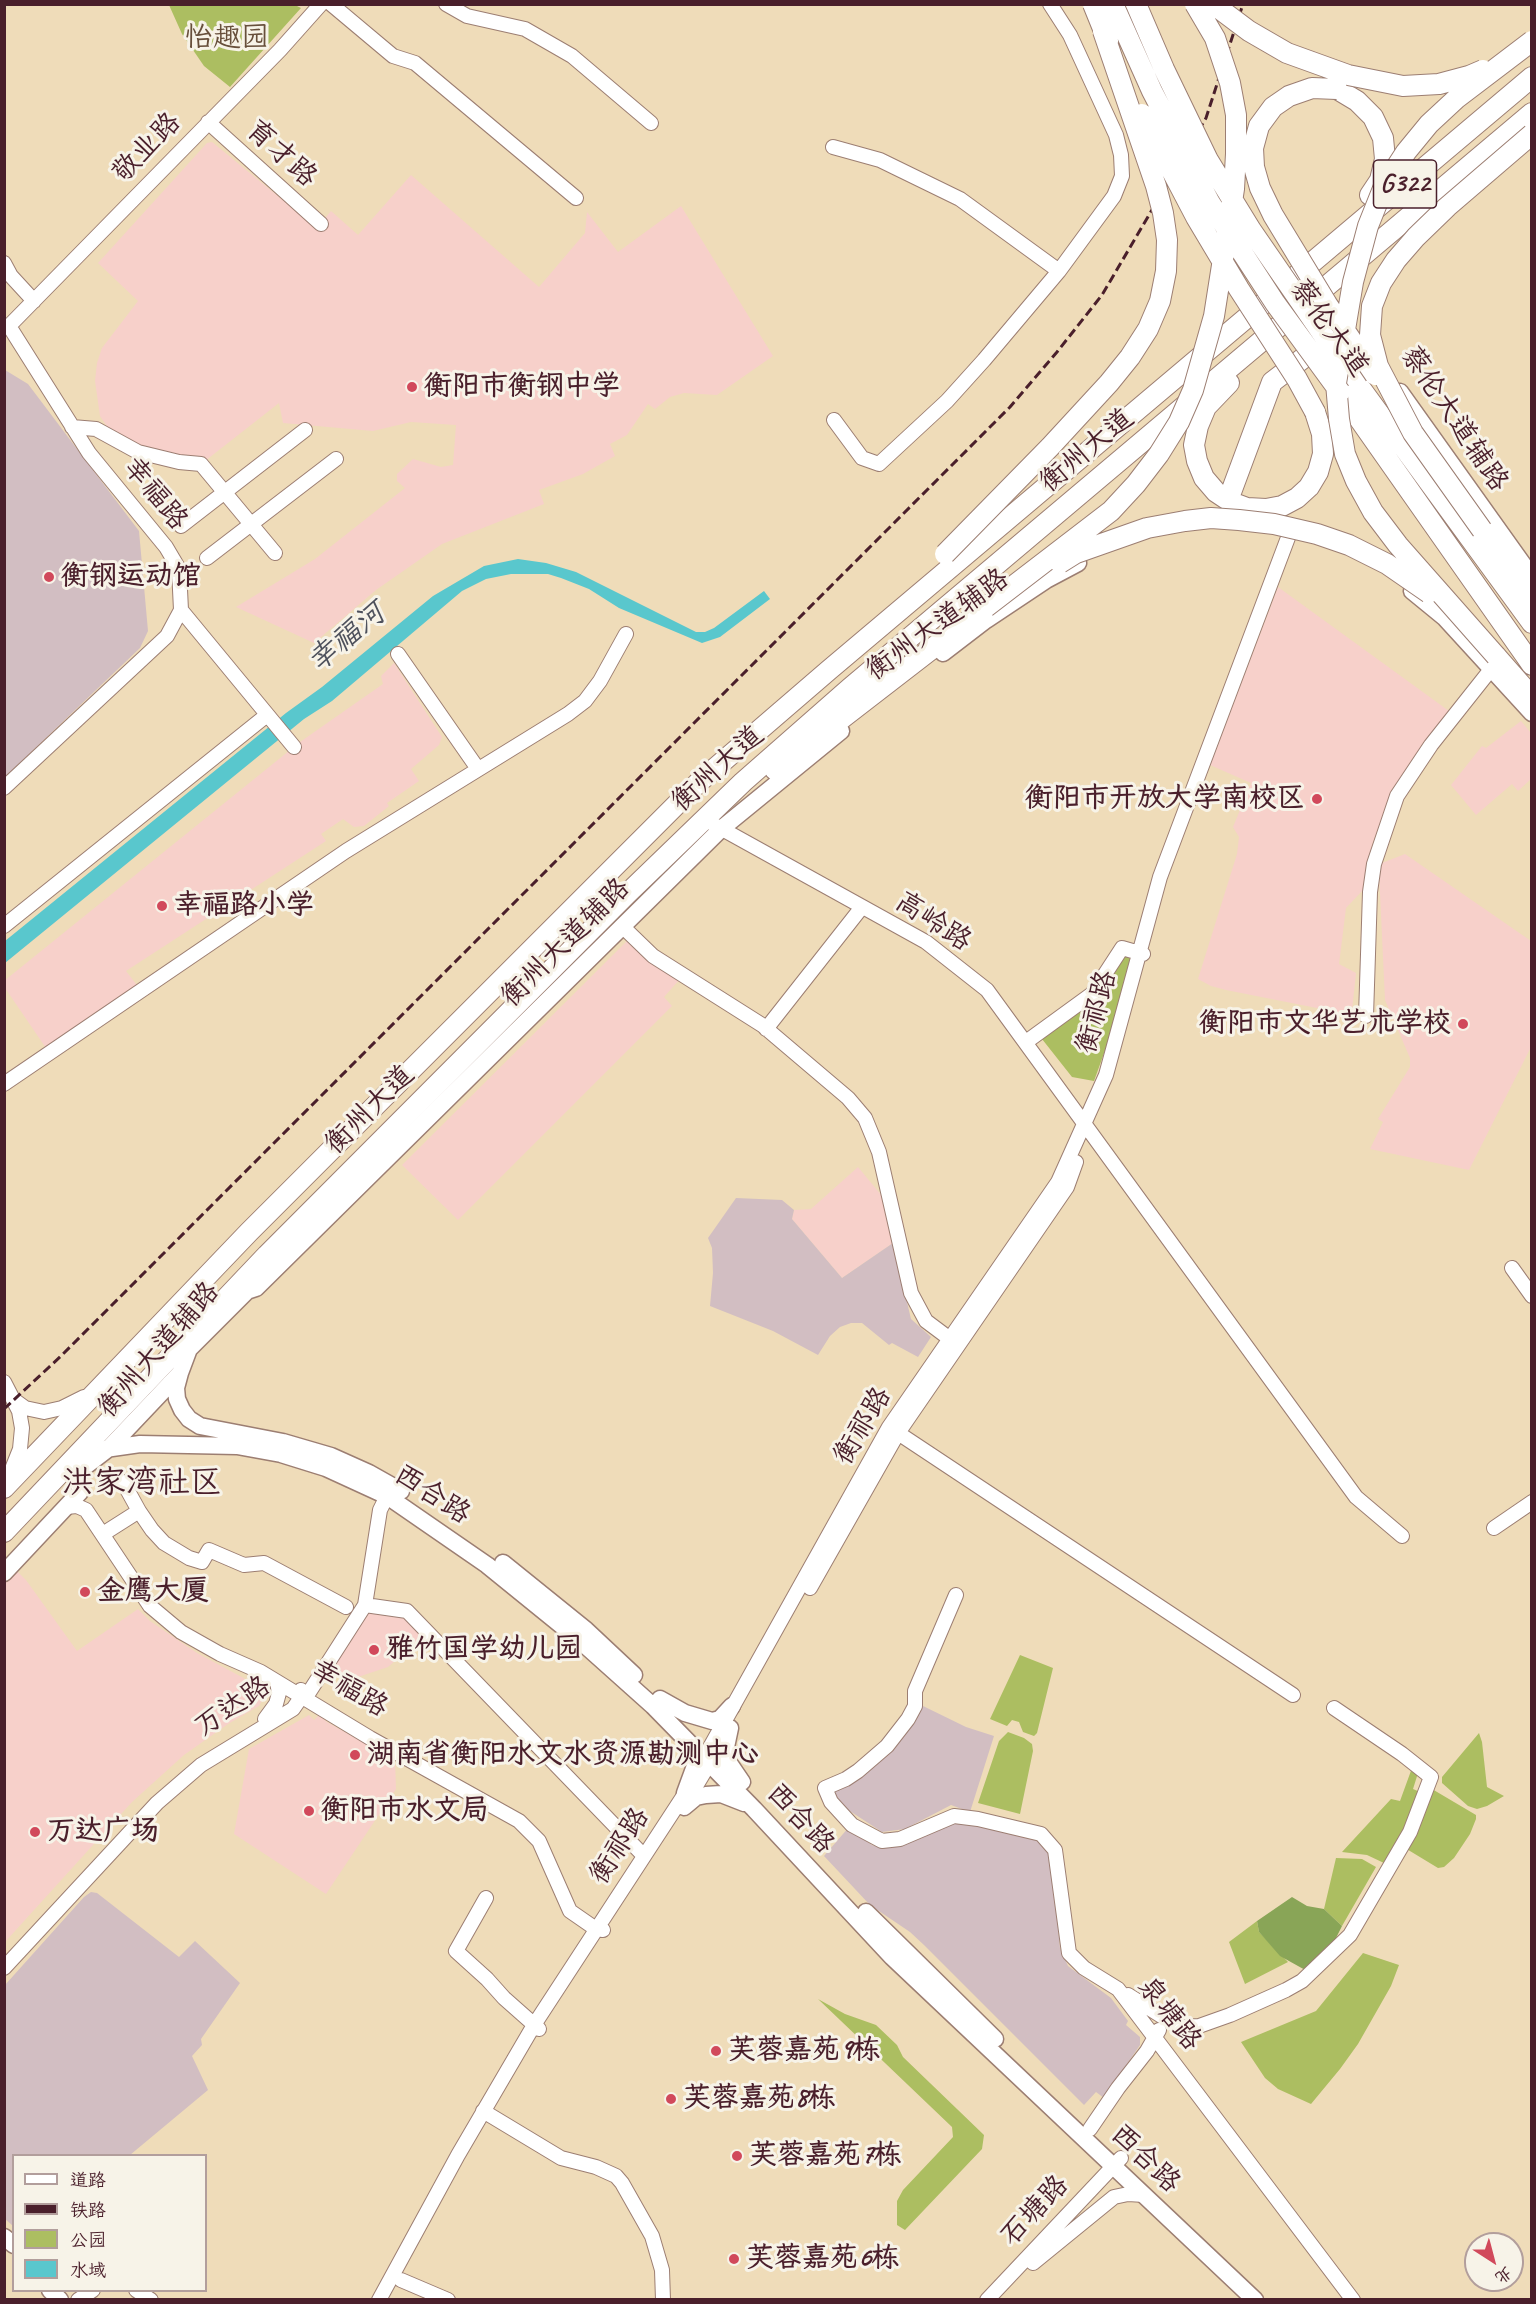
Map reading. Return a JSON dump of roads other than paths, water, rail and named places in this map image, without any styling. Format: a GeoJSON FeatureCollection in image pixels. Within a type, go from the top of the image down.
{"type":"FeatureCollection","features":[{"type":"Feature","properties":{"kind":"highway"},"geometry":{"type":"LineString","coordinates":[[829,670],[1050,447],[1109,383],[1130,357],[1148,329],[1160,301],[1166,271],[1167,240],[1163,213],[1156,186],[1093,4]]}},
{"type":"Feature","properties":{"kind":"highway","name":"蔡伦大道"},"geometry":{"type":"LineString","coordinates":[[1113,4],[1152,91],[1210,203],[1269,295],[1341,393],[1532,666]]}},
{"type":"Feature","properties":{"kind":"highway","name":"蔡伦大道"},"geometry":{"type":"LineString","coordinates":[[1136,4],[1164,69],[1208,160],[1251,230],[1345,367],[1532,623]]}},
{"type":"Feature","properties":{"kind":"highway"},"geometry":{"type":"LineString","coordinates":[[712,824],[759,782],[1088,530],[1136,484],[1159,454],[1179,422],[1193,390],[1214,316],[1234,189],[1236,154],[1236,116],[1228,74],[1215,38],[1196,4]]}},
{"type":"Feature","properties":{"kind":"highway"},"geometry":{"type":"LineString","coordinates":[[1213,4],[1249,31],[1287,53],[1318,66],[1376,82],[1403,86],[1439,84],[1469,76],[1525,45]]}},
{"type":"Feature","properties":{"kind":"highway"},"geometry":{"type":"LineString","coordinates":[[1103,31],[1138,106],[1196,217],[1239,289],[1297,378],[1315,412],[1322,434],[1323,454],[1318,472],[1297,498],[1282,506],[1266,509],[1247,508],[1231,502],[1216,492],[1204,478],[1194,445],[1198,426],[1206,407],[1296,313]]}},
{"type":"Feature","properties":{"kind":"highway"},"geometry":{"type":"LineString","coordinates":[[1494,662],[1373,512],[1356,481],[1345,454],[1336,383],[1353,282],[1368,226],[1384,186],[1406,152],[1429,124],[1457,98],[1525,45]]}},
{"type":"Feature","properties":{"kind":"highway","name":"衡州大道"},"geometry":{"type":"LineString","coordinates":[[5,1487],[249,1232],[699,782],[1532,77]]}},
{"type":"Feature","properties":{"kind":"highway"},"geometry":{"type":"LineString","coordinates":[[1326,251],[1369,198],[1380,180],[1385,159],[1383,138],[1373,117],[1357,101],[1338,89],[1312,88],[1289,96],[1273,108],[1259,126],[1253,148],[1254,167],[1260,188],[1273,215],[1328,304],[1413,433],[1482,530],[1513,563],[1532,600]]}},
{"type":"Feature","properties":{"kind":"highway","name":"衡州大道"},"geometry":{"type":"LineString","coordinates":[[4,1533],[78,1463],[267,1255],[511,1008],[712,824],[850,688],[1532,113]]}},
{"type":"Feature","properties":{"kind":"highway"},"geometry":{"type":"LineString","coordinates":[[1413,433],[1378,366],[1370,335],[1372,306],[1381,283],[1396,260],[1424,230],[1532,134]]}},
{"type":"Feature","properties":{"kind":"highway"},"geometry":{"type":"LineString","coordinates":[[1224,512],[1272,382],[1353,320]]}},
{"type":"Feature","properties":{"kind":"highway"},"geometry":{"type":"LineString","coordinates":[[986,607],[1076,553],[1146,528],[1211,518],[1274,524],[1317,534],[1349,545],[1388,564],[1440,601],[1494,662],[1532,697]]}},
{"type":"Feature","properties":{"kind":"highway"},"geometry":{"type":"LineString","coordinates":[[1482,530],[1502,536]]}},
{"type":"Feature","properties":{"kind":"main road","name":"蔡伦大道辅路"},"geometry":{"type":"LineString","coordinates":[[1353,320],[1388,367],[1404,399],[1502,536],[1513,563],[1532,577]]}},
{"type":"Feature","properties":{"kind":"main road","name":"衡州大道辅路"},"geometry":{"type":"LineString","coordinates":[[108,1449],[180,1373],[189,1342],[247,1291],[256,1288],[622,926],[712,824],[986,620],[1046,580],[1089,558],[1126,543],[1224,512],[1254,529],[1291,536]]}},
{"type":"Feature","properties":{"kind":"main road"},"geometry":{"type":"LineString","coordinates":[[1291,536],[1350,554],[1387,574],[1431,606],[1494,662],[1532,713]]}},
{"type":"Feature","properties":{"kind":"main road","name":"西合路"},"geometry":{"type":"LineString","coordinates":[[180,1373],[176,1388],[177,1399],[189,1419],[212,1430],[284,1442],[331,1456],[393,1486],[483,1548],[594,1637],[660,1699],[754,1809],[892,1957],[1270,2300]]}},
{"type":"Feature","properties":{"kind":"main road","name":"西合路"},"geometry":{"type":"LineString","coordinates":[[78,1463],[108,1449],[140,1444],[237,1446],[281,1454],[326,1468],[387,1496],[487,1565],[534,1602],[644,1698],[681,1735],[742,1782],[898,1946],[1090,2129],[1144,2195],[1255,2300]]}},
{"type":"Feature","properties":{"kind":"main road"},"geometry":{"type":"LineString","coordinates":[[4,1573],[80,1492],[78,1463]]}},
{"type":"Feature","properties":{"kind":"main road"},"geometry":{"type":"LineString","coordinates":[[660,1699],[686,1713],[712,1721],[720,1719],[732,1706]]}},
{"type":"Feature","properties":{"kind":"main road"},"geometry":{"type":"LineString","coordinates":[[730,1728],[726,1747],[728,1760],[742,1782]]}},
{"type":"Feature","properties":{"kind":"main road"},"geometry":{"type":"LineString","coordinates":[[681,1735],[696,1763],[685,1800]]}},
{"type":"Feature","properties":{"kind":"main road"},"geometry":{"type":"LineString","coordinates":[[685,1800],[721,1794],[754,1809]]}},
{"type":"Feature","properties":{"kind":"street","name":"敬业路"},"geometry":{"type":"LineString","coordinates":[[9,326],[280,50],[321,4]]}},
{"type":"Feature","properties":{"kind":"street"},"geometry":{"type":"LineString","coordinates":[[331,4],[393,56],[415,63],[576,198]]}},
{"type":"Feature","properties":{"kind":"street"},"geometry":{"type":"LineString","coordinates":[[446,4],[467,15],[525,29],[572,56],[651,123]]}},
{"type":"Feature","properties":{"kind":"street"},"geometry":{"type":"LineString","coordinates":[[834,420],[862,458],[879,464],[946,401],[984,360],[1059,271],[1114,195],[1122,176],[1116,135],[1070,35],[1050,4]]}},
{"type":"Feature","properties":{"kind":"street","name":"育才路"},"geometry":{"type":"LineString","coordinates":[[208,122],[321,224]]}},
{"type":"Feature","properties":{"kind":"street"},"geometry":{"type":"LineString","coordinates":[[833,147],[880,160],[960,199],[1059,271]]}},
{"type":"Feature","properties":{"kind":"street"},"geometry":{"type":"LineString","coordinates":[[4,263],[11,276],[34,301]]}},
{"type":"Feature","properties":{"kind":"street","name":"幸福路"},"geometry":{"type":"LineString","coordinates":[[9,326],[89,453],[166,547],[178,569],[181,610]]}},
{"type":"Feature","properties":{"kind":"street"},"geometry":{"type":"LineString","coordinates":[[72,427],[96,429],[138,452],[178,462],[201,464],[274,553]]}},
{"type":"Feature","properties":{"kind":"street"},"geometry":{"type":"LineString","coordinates":[[181,526],[305,430]]}},
{"type":"Feature","properties":{"kind":"street"},"geometry":{"type":"LineString","coordinates":[[207,558],[336,459]]}},
{"type":"Feature","properties":{"kind":"street","name":"衡祁路"},"geometry":{"type":"LineString","coordinates":[[710,1756],[730,1728],[893,1430],[1067,1187],[1106,1075],[1141,954],[1160,877],[1291,536]]}},
{"type":"Feature","properties":{"kind":"street"},"geometry":{"type":"LineString","coordinates":[[4,788],[167,636],[181,610],[292,744]]}},
{"type":"Feature","properties":{"kind":"street"},"geometry":{"type":"LineString","coordinates":[[4,1084],[346,851],[568,714],[585,701],[600,681],[626,634]]}},
{"type":"Feature","properties":{"kind":"street"},"geometry":{"type":"LineString","coordinates":[[398,654],[478,770]]}},
{"type":"Feature","properties":{"kind":"street"},"geometry":{"type":"LineString","coordinates":[[1366,1016],[1370,892],[1374,864],[1397,796],[1494,662]]}},
{"type":"Feature","properties":{"kind":"street"},"geometry":{"type":"LineString","coordinates":[[4,926],[269,717]]}},
{"type":"Feature","properties":{"kind":"street","name":"高岭路"},"geometry":{"type":"LineString","coordinates":[[712,824],[926,942],[987,990],[1356,1497],[1402,1536]]}},
{"type":"Feature","properties":{"kind":"street"},"geometry":{"type":"LineString","coordinates":[[766,1029],[862,907]]}},
{"type":"Feature","properties":{"kind":"street"},"geometry":{"type":"LineString","coordinates":[[622,926],[653,956],[766,1029],[848,1098],[865,1118],[879,1152],[910,1293],[926,1321],[950,1339]]}},
{"type":"Feature","properties":{"kind":"street"},"geometry":{"type":"LineString","coordinates":[[1026,1042],[1092,994],[1122,948],[1141,954]]}},
{"type":"Feature","properties":{"kind":"street","name":"衡祁路"},"geometry":{"type":"LineString","coordinates":[[599,1928],[685,1800],[710,1756],[732,1706],[893,1430],[950,1339],[1058,1182],[1086,1128]]}},
{"type":"Feature","properties":{"kind":"street"},"geometry":{"type":"LineString","coordinates":[[1512,1268],[1532,1296]]}},
{"type":"Feature","properties":{"kind":"street"},"geometry":{"type":"LineString","coordinates":[[4,1382],[21,1420],[21,1440],[5,1487]]}},
{"type":"Feature","properties":{"kind":"street"},"geometry":{"type":"LineString","coordinates":[[14,1400],[34,1411],[53,1411],[73,1404],[97,1390]]}},
{"type":"Feature","properties":{"kind":"street"},"geometry":{"type":"LineString","coordinates":[[893,1430],[1293,1695]]}},
{"type":"Feature","properties":{"kind":"street"},"geometry":{"type":"LineString","coordinates":[[123,1482],[138,1511],[152,1530],[164,1543],[189,1558],[202,1562],[208,1550],[244,1565],[264,1563],[346,1606]]}},
{"type":"Feature","properties":{"kind":"street","name":"幸福路"},"geometry":{"type":"LineString","coordinates":[[80,1492],[154,1606],[213,1645],[522,1818],[543,1839],[573,1907],[599,1928]]}},
{"type":"Feature","properties":{"kind":"street"},"geometry":{"type":"LineString","coordinates":[[302,1693],[365,1605],[380,1510],[387,1496]]}},
{"type":"Feature","properties":{"kind":"street"},"geometry":{"type":"LineString","coordinates":[[1494,1528],[1532,1502]]}},
{"type":"Feature","properties":{"kind":"street","name":"幸福路"},"geometry":{"type":"LineString","coordinates":[[66,1507],[77,1506],[86,1510],[154,1606],[181,1632],[220,1654],[302,1693],[317,1706],[370,1738],[519,1821],[539,1841],[570,1911],[599,1928]]}},
{"type":"Feature","properties":{"kind":"street"},"geometry":{"type":"LineString","coordinates":[[106,1532],[138,1511]]}},
{"type":"Feature","properties":{"kind":"street","name":"泉塘路"},"geometry":{"type":"LineString","coordinates":[[956,1595],[915,1691],[915,1706],[908,1719],[887,1746],[858,1771],[825,1788],[831,1802],[852,1825],[882,1840],[900,1839],[954,1816],[978,1819],[1041,1834],[1054,1850],[1069,1953],[1084,1968],[1118,1989],[1353,2300]]}},
{"type":"Feature","properties":{"kind":"street"},"geometry":{"type":"LineString","coordinates":[[365,1605],[407,1611],[644,1856]]}},
{"type":"Feature","properties":{"kind":"street"},"geometry":{"type":"LineString","coordinates":[[265,1719],[276,1704],[279,1693],[277,1682]]}},
{"type":"Feature","properties":{"kind":"street","name":"万达路"},"geometry":{"type":"LineString","coordinates":[[4,1968],[157,1803],[201,1765],[294,1709],[302,1693]]}},
{"type":"Feature","properties":{"kind":"street","name":"万达路"},"geometry":{"type":"LineString","coordinates":[[4,1958],[152,1798],[198,1761],[289,1704],[302,1693]]}},
{"type":"Feature","properties":{"kind":"street"},"geometry":{"type":"LineString","coordinates":[[294,1709],[303,1705],[317,1706]]}},
{"type":"Feature","properties":{"kind":"street"},"geometry":{"type":"LineString","coordinates":[[1118,1989],[1179,2027],[1199,2026],[1230,2015],[1302,1981],[1350,1935],[1410,1832],[1431,1777],[1402,1754],[1334,1708]]}},
{"type":"Feature","properties":{"kind":"street","name":"衡祁路"},"geometry":{"type":"LineString","coordinates":[[379,2300],[537,2027],[644,1856],[685,1800]]}},
{"type":"Feature","properties":{"kind":"street"},"geometry":{"type":"LineString","coordinates":[[486,1898],[456,1951],[537,2027]]}},
{"type":"Feature","properties":{"kind":"street"},"geometry":{"type":"LineString","coordinates":[[1090,2129],[1147,2051],[1165,2018]]}},
{"type":"Feature","properties":{"kind":"street"},"geometry":{"type":"LineString","coordinates":[[486,2113],[561,2158],[596,2167],[616,2176],[652,2236],[662,2270],[663,2300]]}},
{"type":"Feature","properties":{"kind":"street","name":"衡祁路"},"geometry":{"type":"LineString","coordinates":[[390,2300],[486,2113]]}},
{"type":"Feature","properties":{"kind":"street","name":"石塘路"},"geometry":{"type":"LineString","coordinates":[[999,2300],[1120,2165]]}},
{"type":"Feature","properties":{"kind":"street","name":"石塘路"},"geometry":{"type":"LineString","coordinates":[[987,2300],[1120,2165]]}},
{"type":"Feature","properties":{"kind":"street"},"geometry":{"type":"LineString","coordinates":[[1033,2263],[1114,2197],[1128,2194],[1144,2195]]}},
{"type":"Feature","properties":{"kind":"street"},"geometry":{"type":"LineString","coordinates":[[401,2280],[448,2300]]}},
{"type":"Feature","properties":{"kind":"water"},"geometry":{"type":"Polygon","coordinates":[[[518,559],[546,563],[576,572],[696,632],[705,632],[714,628],[764,591],[770,599],[720,637],[702,643],[619,608],[589,589],[548,574],[511,574],[486,579],[462,591],[332,701],[304,719],[5,963],[5,941],[433,596],[484,566],[518,559]]]}},
{"type":"Feature","properties":{"kind":"railway"},"geometry":{"type":"LineString","coordinates":[[4,1409],[61,1356],[1010,407],[1102,295],[1206,118],[1243,4]]}},
{"type":"Feature","properties":{"kind":"place","name":"衡阳市衡钢中学"},"geometry":{"type":"Point","coordinates":[412,387]}},
{"type":"Feature","properties":{"kind":"place","name":"衡钢运动馆"},"geometry":{"type":"Point","coordinates":[49,577]}},
{"type":"Feature","properties":{"kind":"place","name":"衡阳市开放大学南校区"},"geometry":{"type":"Point","coordinates":[1317,799]}},
{"type":"Feature","properties":{"kind":"place","name":"幸福路小学"},"geometry":{"type":"Point","coordinates":[162,906]}},
{"type":"Feature","properties":{"kind":"place","name":"衡阳市文华艺术学校"},"geometry":{"type":"Point","coordinates":[1463,1024]}},
{"type":"Feature","properties":{"kind":"place","name":"金鹰大厦"},"geometry":{"type":"Point","coordinates":[85,1592]}},
{"type":"Feature","properties":{"kind":"place","name":"雅竹国学幼儿园"},"geometry":{"type":"Point","coordinates":[374,1650]}},
{"type":"Feature","properties":{"kind":"place","name":"湖南省衡阳水文水资源勘测中心"},"geometry":{"type":"Point","coordinates":[355,1755]}},
{"type":"Feature","properties":{"kind":"place","name":"衡阳市水文局"},"geometry":{"type":"Point","coordinates":[309,1811]}},
{"type":"Feature","properties":{"kind":"place","name":"万达广场"},"geometry":{"type":"Point","coordinates":[35,1832]}},
{"type":"Feature","properties":{"kind":"place","name":"芙蓉嘉苑9栋"},"geometry":{"type":"Point","coordinates":[716,2051]}},
{"type":"Feature","properties":{"kind":"place","name":"芙蓉嘉苑8栋"},"geometry":{"type":"Point","coordinates":[671,2099]}},
{"type":"Feature","properties":{"kind":"place","name":"芙蓉嘉苑7栋"},"geometry":{"type":"Point","coordinates":[737,2156]}},
{"type":"Feature","properties":{"kind":"place","name":"芙蓉嘉苑6栋"},"geometry":{"type":"Point","coordinates":[734,2259]}},
{"type":"Feature","properties":{"kind":"district","name":"洪家湾社区"},"geometry":{"type":"Point","coordinates":[142,1484]}},
{"type":"Feature","properties":{"kind":"park label","name":"怡趣园"},"geometry":{"type":"Point","coordinates":[227,39]}},
{"type":"Feature","properties":{"kind":"water label","name":"幸福河"},"geometry":{"type":"Point","coordinates":[347,638]}}]}
